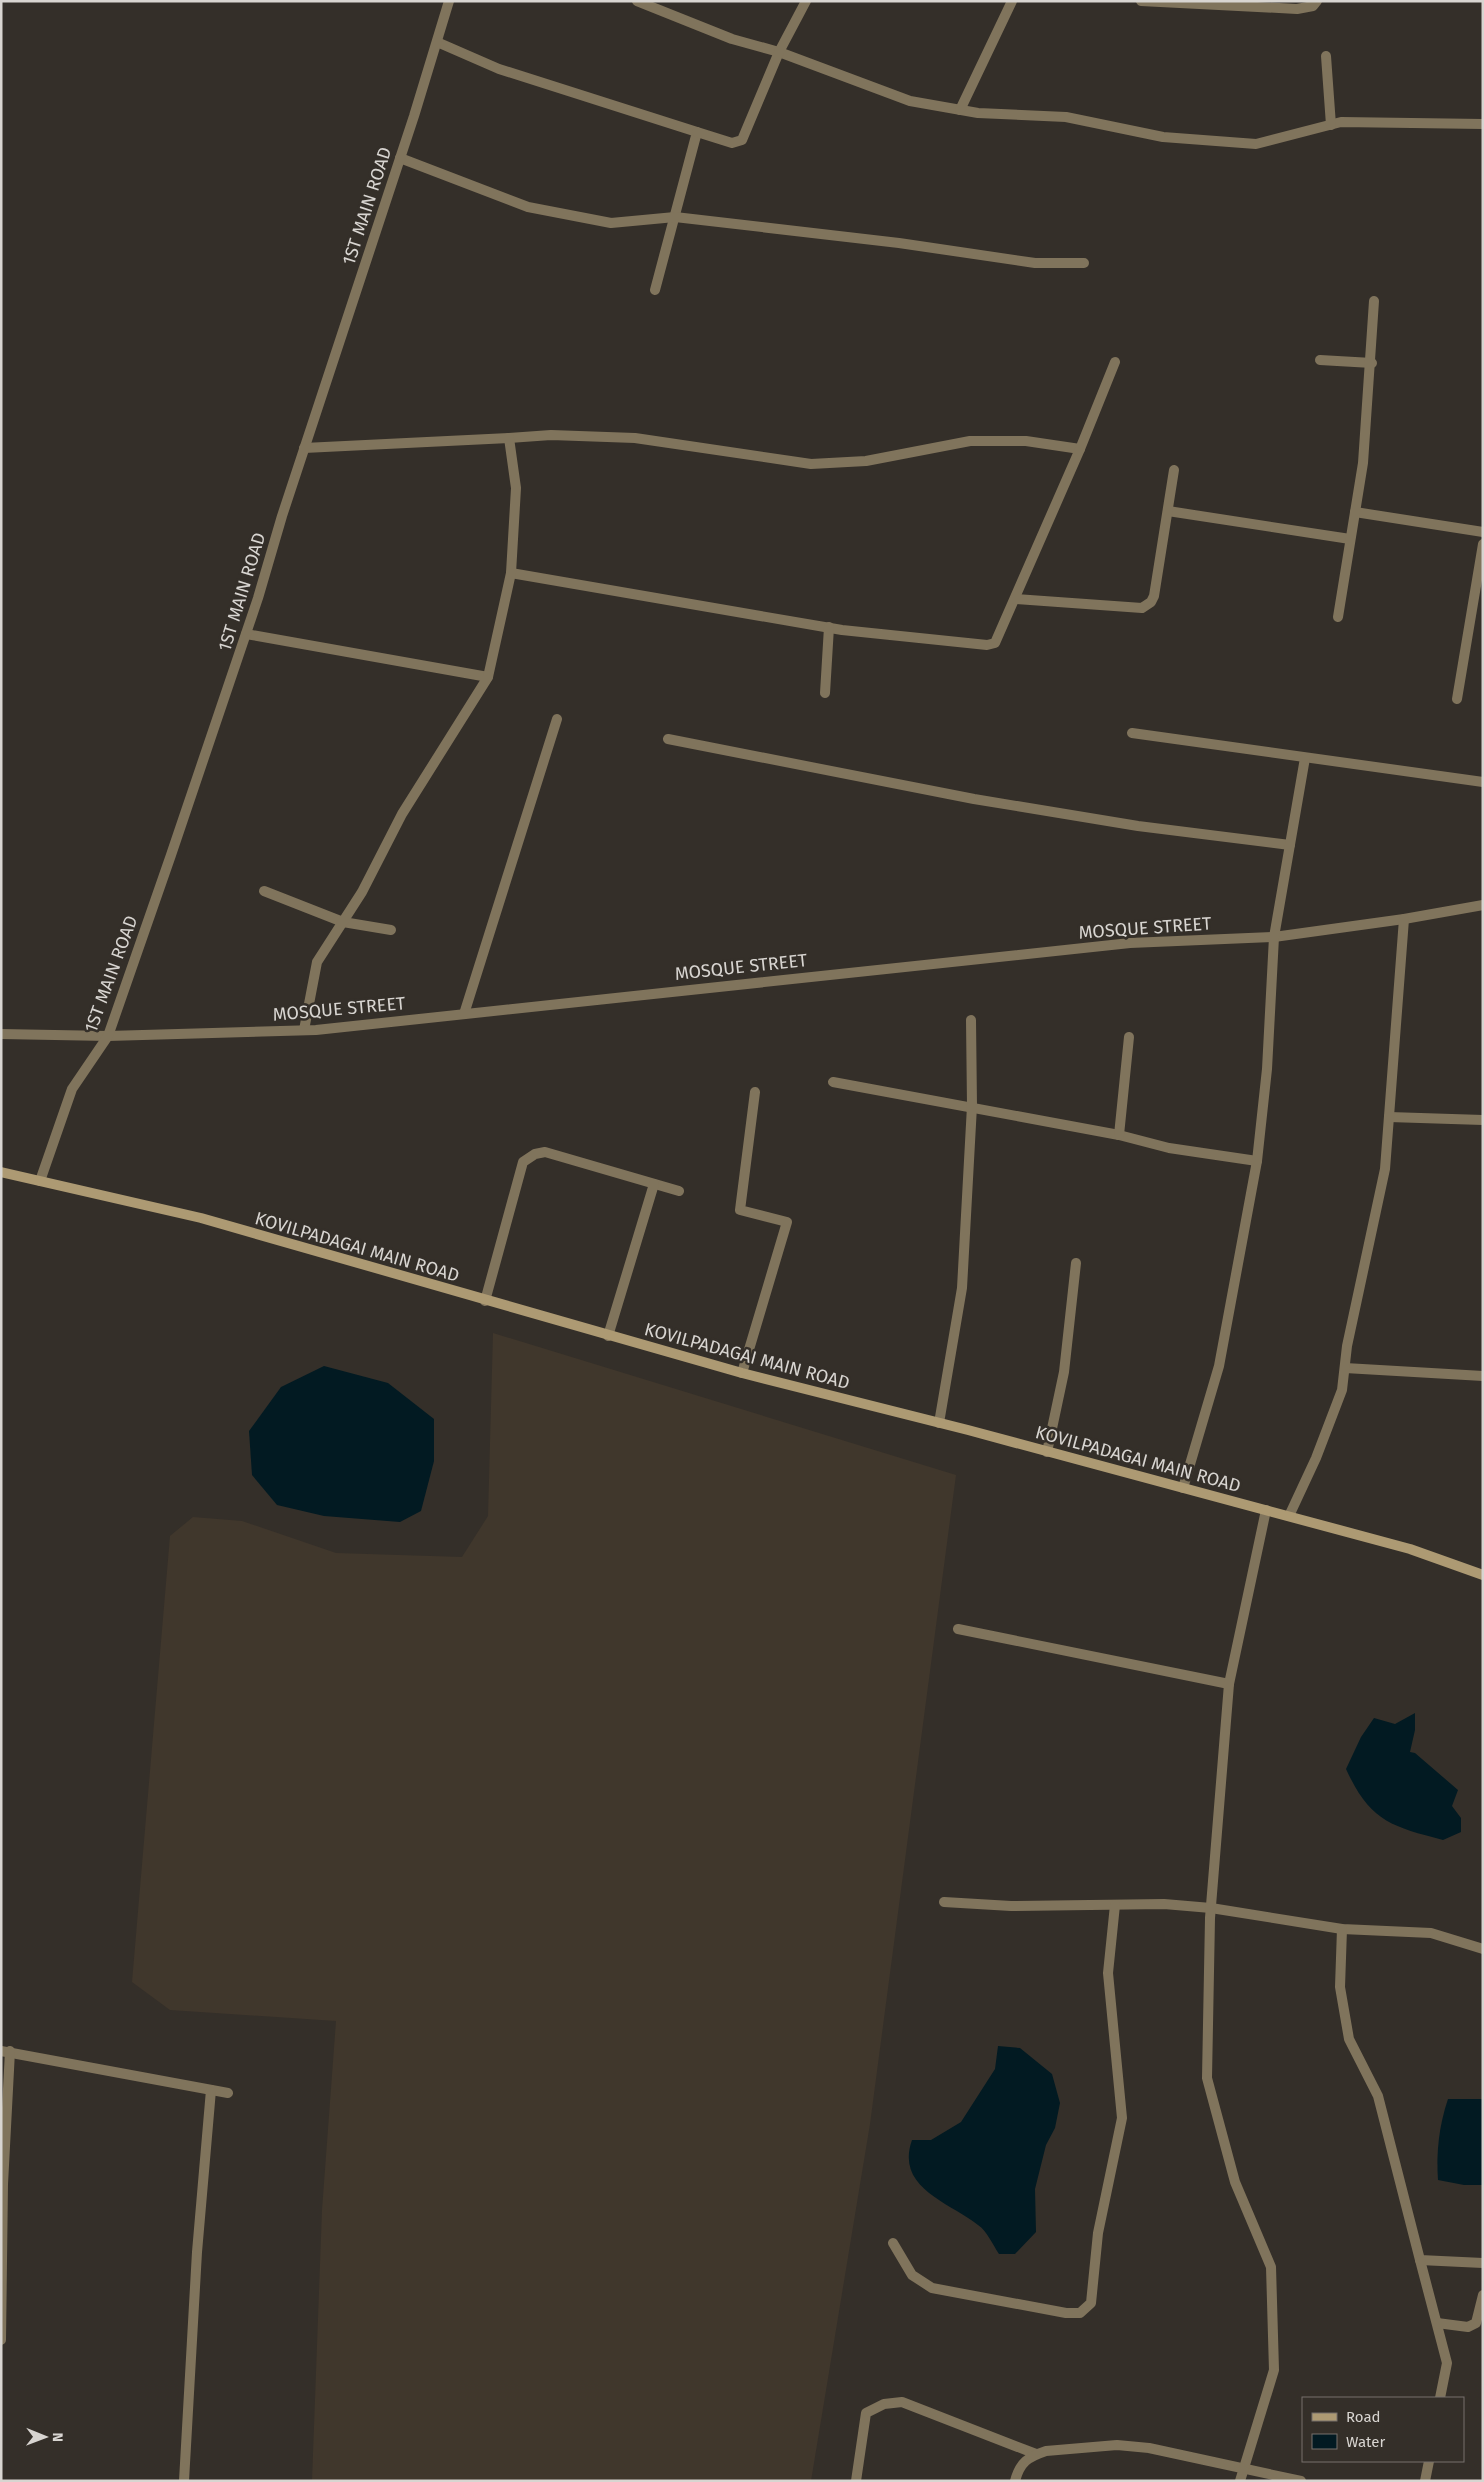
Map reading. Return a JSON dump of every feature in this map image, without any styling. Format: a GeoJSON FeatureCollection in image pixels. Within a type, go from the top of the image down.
{"type":"FeatureCollection","features":[{"type":"Feature","properties":{"kind":"main road","name":"KOVILPADAGAI MAIN ROAD"},"geometry":{"type":"LineString","coordinates":[[1,1172],[200,1218],[742,1374],[939,1423],[1410,1549],[1483,1575]]}},
{"type":"Feature","properties":{"kind":"street","name":"1ST MAIN ROAD"},"geometry":{"type":"LineString","coordinates":[[40,1181],[72,1089],[108,1036],[246,634],[304,448],[400,158],[449,1]]}},
{"type":"Feature","properties":{"kind":"street"},"geometry":{"type":"LineString","coordinates":[[637,1],[732,39],[779,52],[910,101],[960,110],[1066,117],[1164,137],[1256,144],[1341,122],[1483,124]]}},
{"type":"Feature","properties":{"kind":"street"},"geometry":{"type":"LineString","coordinates":[[437,42],[499,69],[732,143],[742,140],[779,52],[806,1]]}},
{"type":"Feature","properties":{"kind":"street"},"geometry":{"type":"LineString","coordinates":[[960,110],[1012,1]]}},
{"type":"Feature","properties":{"kind":"street"},"geometry":{"type":"LineString","coordinates":[[1141,1],[1297,9],[1313,6],[1317,1]]}},
{"type":"Feature","properties":{"kind":"street"},"geometry":{"type":"LineString","coordinates":[[1326,56],[1330,125]]}},
{"type":"Feature","properties":{"kind":"street"},"geometry":{"type":"LineString","coordinates":[[655,290],[697,132]]}},
{"type":"Feature","properties":{"kind":"street"},"geometry":{"type":"LineString","coordinates":[[400,158],[528,207],[611,223],[675,217],[880,241],[1035,263],[1084,263]]}},
{"type":"Feature","properties":{"kind":"street"},"geometry":{"type":"LineString","coordinates":[[1338,616],[1363,463],[1372,363],[1374,301]]}},
{"type":"Feature","properties":{"kind":"street"},"geometry":{"type":"LineString","coordinates":[[1320,360],[1372,363]]}},
{"type":"Feature","properties":{"kind":"street"},"geometry":{"type":"LineString","coordinates":[[511,573],[829,628],[987,645],[995,643],[1000,636],[1080,449],[1115,362]]}},
{"type":"Feature","properties":{"kind":"street"},"geometry":{"type":"LineString","coordinates":[[304,448],[551,435],[635,438],[811,464],[866,461],[970,441],[1026,441],[1080,449]]}},
{"type":"Feature","properties":{"kind":"street"},"geometry":{"type":"LineString","coordinates":[[304,1030],[317,962],[362,892],[402,814],[488,677],[511,573],[516,488],[509,438]]}},
{"type":"Feature","properties":{"kind":"street"},"geometry":{"type":"LineString","coordinates":[[1015,599],[1100,606],[1142,608],[1146,606],[1154,596],[1174,470]]}},
{"type":"Feature","properties":{"kind":"street"},"geometry":{"type":"LineString","coordinates":[[1168,511],[1350,540]]}},
{"type":"Feature","properties":{"kind":"street"},"geometry":{"type":"LineString","coordinates":[[1355,512],[1483,532]]}},
{"type":"Feature","properties":{"kind":"street"},"geometry":{"type":"LineString","coordinates":[[1457,699],[1483,544]]}},
{"type":"Feature","properties":{"kind":"street"},"geometry":{"type":"LineString","coordinates":[[825,693],[829,628]]}},
{"type":"Feature","properties":{"kind":"street"},"geometry":{"type":"LineString","coordinates":[[246,634],[488,677]]}},
{"type":"Feature","properties":{"kind":"street"},"geometry":{"type":"LineString","coordinates":[[464,1014],[557,719]]}},
{"type":"Feature","properties":{"kind":"street"},"geometry":{"type":"LineString","coordinates":[[1132,733],[1483,782]]}},
{"type":"Feature","properties":{"kind":"street"},"geometry":{"type":"LineString","coordinates":[[668,738],[974,799],[1138,826],[1290,845]]}},
{"type":"Feature","properties":{"kind":"street"},"geometry":{"type":"LineString","coordinates":[[1183,1488],[1219,1366],[1257,1161],[1267,1069],[1274,937],[1305,758]]}},
{"type":"Feature","properties":{"kind":"street"},"geometry":{"type":"LineString","coordinates":[[264,891],[343,922],[392,930]]}},
{"type":"Feature","properties":{"kind":"street","name":"MOSQUE STREET"},"geometry":{"type":"LineString","coordinates":[[1,1034],[108,1036],[304,1030],[1130,943],[1274,937],[1404,919],[1483,905]]}},
{"type":"Feature","properties":{"kind":"street"},"geometry":{"type":"LineString","coordinates":[[1289,1516],[1319,1450],[1342,1390],[1347,1346],[1385,1169],[1404,919]]}},
{"type":"Feature","properties":{"kind":"street"},"geometry":{"type":"LineString","coordinates":[[939,1423],[962,1288],[972,1106],[970,1020]]}},
{"type":"Feature","properties":{"kind":"street"},"geometry":{"type":"LineString","coordinates":[[1119,1135],[1130,1038]]}},
{"type":"Feature","properties":{"kind":"street"},"geometry":{"type":"LineString","coordinates":[[833,1082],[972,1106],[1119,1135],[1169,1148],[1257,1161]]}},
{"type":"Feature","properties":{"kind":"street"},"geometry":{"type":"LineString","coordinates":[[742,1374],[787,1222],[740,1210],[755,1092]]}},
{"type":"Feature","properties":{"kind":"street"},"geometry":{"type":"LineString","coordinates":[[1389,1117],[1483,1120]]}},
{"type":"Feature","properties":{"kind":"street"},"geometry":{"type":"LineString","coordinates":[[485,1301],[523,1162],[535,1154],[544,1152],[679,1191]]}},
{"type":"Feature","properties":{"kind":"street"},"geometry":{"type":"LineString","coordinates":[[608,1336],[654,1184]]}},
{"type":"Feature","properties":{"kind":"street"},"geometry":{"type":"LineString","coordinates":[[1047,1452],[1064,1372],[1076,1263]]}},
{"type":"Feature","properties":{"kind":"street"},"geometry":{"type":"LineString","coordinates":[[1345,1368],[1483,1376]]}},
{"type":"Feature","properties":{"kind":"street"},"geometry":{"type":"LineString","coordinates":[[1240,2481],[1274,2370],[1271,2267],[1235,2182],[1207,2078],[1211,1908],[1229,1684],[1266,1510]]}},
{"type":"Feature","properties":{"kind":"street"},"geometry":{"type":"LineString","coordinates":[[958,1629],[1229,1684]]}},
{"type":"Feature","properties":{"kind":"street"},"geometry":{"type":"LineString","coordinates":[[944,1902],[1011,1906],[1164,1904],[1211,1908],[1342,1929],[1431,1933],[1483,1949]]}},
{"type":"Feature","properties":{"kind":"street"},"geometry":{"type":"LineString","coordinates":[[893,2244],[912,2275],[932,2288],[1066,2313],[1080,2313],[1091,2303],[1098,2232],[1122,2118],[1108,1973],[1115,1905]]}},
{"type":"Feature","properties":{"kind":"street"},"geometry":{"type":"LineString","coordinates":[[1342,1929],[1340,1987],[1349,2039],[1378,2096],[1437,2323],[1447,2363],[1440,2397]]}},
{"type":"Feature","properties":{"kind":"street"},"geometry":{"type":"LineString","coordinates":[[1,2340],[5,2051],[228,2093]]}},
{"type":"Feature","properties":{"kind":"street"},"geometry":{"type":"LineString","coordinates":[[184,2481],[197,2252],[211,2090]]}},
{"type":"Feature","properties":{"kind":"street"},"geometry":{"type":"LineString","coordinates":[[1420,2260],[1483,2262]]}},
{"type":"Feature","properties":{"kind":"street"},"geometry":{"type":"LineString","coordinates":[[1437,2323],[1468,2328],[1476,2324],[1483,2295]]}},
{"type":"Feature","properties":{"kind":"street"},"geometry":{"type":"LineString","coordinates":[[856,2481],[866,2413],[884,2404],[902,2402],[1036,2454]]}},
{"type":"Feature","properties":{"kind":"street"},"geometry":{"type":"LineString","coordinates":[[1015,2481],[1018,2469],[1027,2457],[1046,2451],[1117,2444],[1178,2452],[1301,2481]]}},
{"type":"Feature","properties":{"kind":"street"},"geometry":{"type":"LineString","coordinates":[[1425,2481],[1429,2462]]}},
{"type":"Feature","properties":{"kind":"shaded area"},"geometry":{"type":"Polygon","coordinates":[[[493,1333],[956,1475],[870,2124],[811,2481],[312,2481],[322,2210],[336,2021],[170,2010],[132,1982],[170,1536],[193,1517],[242,1521],[336,1553],[462,1557],[488,1516],[493,1333]]]}},
{"type":"Feature","properties":{"kind":"water"},"geometry":{"type":"Polygon","coordinates":[[[324,1366],[388,1383],[434,1419],[434,1461],[421,1511],[400,1522],[324,1516],[277,1505],[252,1475],[249,1431],[281,1387],[324,1366]]]}},
{"type":"Feature","properties":{"kind":"water"},"geometry":{"type":"Polygon","coordinates":[[[1415,1713],[1415,1730],[1410,1752],[1415,1753],[1458,1790],[1452,1806],[1461,1818],[1461,1832],[1443,1840],[1395,1825],[1373,1811],[1355,1786],[1346,1769],[1361,1737],[1374,1718],[1395,1724],[1415,1713]]]}},
{"type":"Feature","properties":{"kind":"water"},"geometry":{"type":"Polygon","coordinates":[[[998,2046],[1020,2048],[1052,2074],[1060,2103],[1055,2128],[1046,2145],[1035,2189],[1036,2232],[1015,2254],[999,2254],[987,2234],[981,2228],[928,2192],[918,2182],[911,2170],[909,2156],[912,2140],[931,2140],[961,2122],[995,2069],[998,2046]]]}},
{"type":"Feature","properties":{"kind":"water"},"geometry":{"type":"Polygon","coordinates":[[[1448,2099],[1483,2099],[1483,2185],[1464,2185],[1438,2180],[1437,2159],[1439,2139],[1448,2099]]]}}]}
